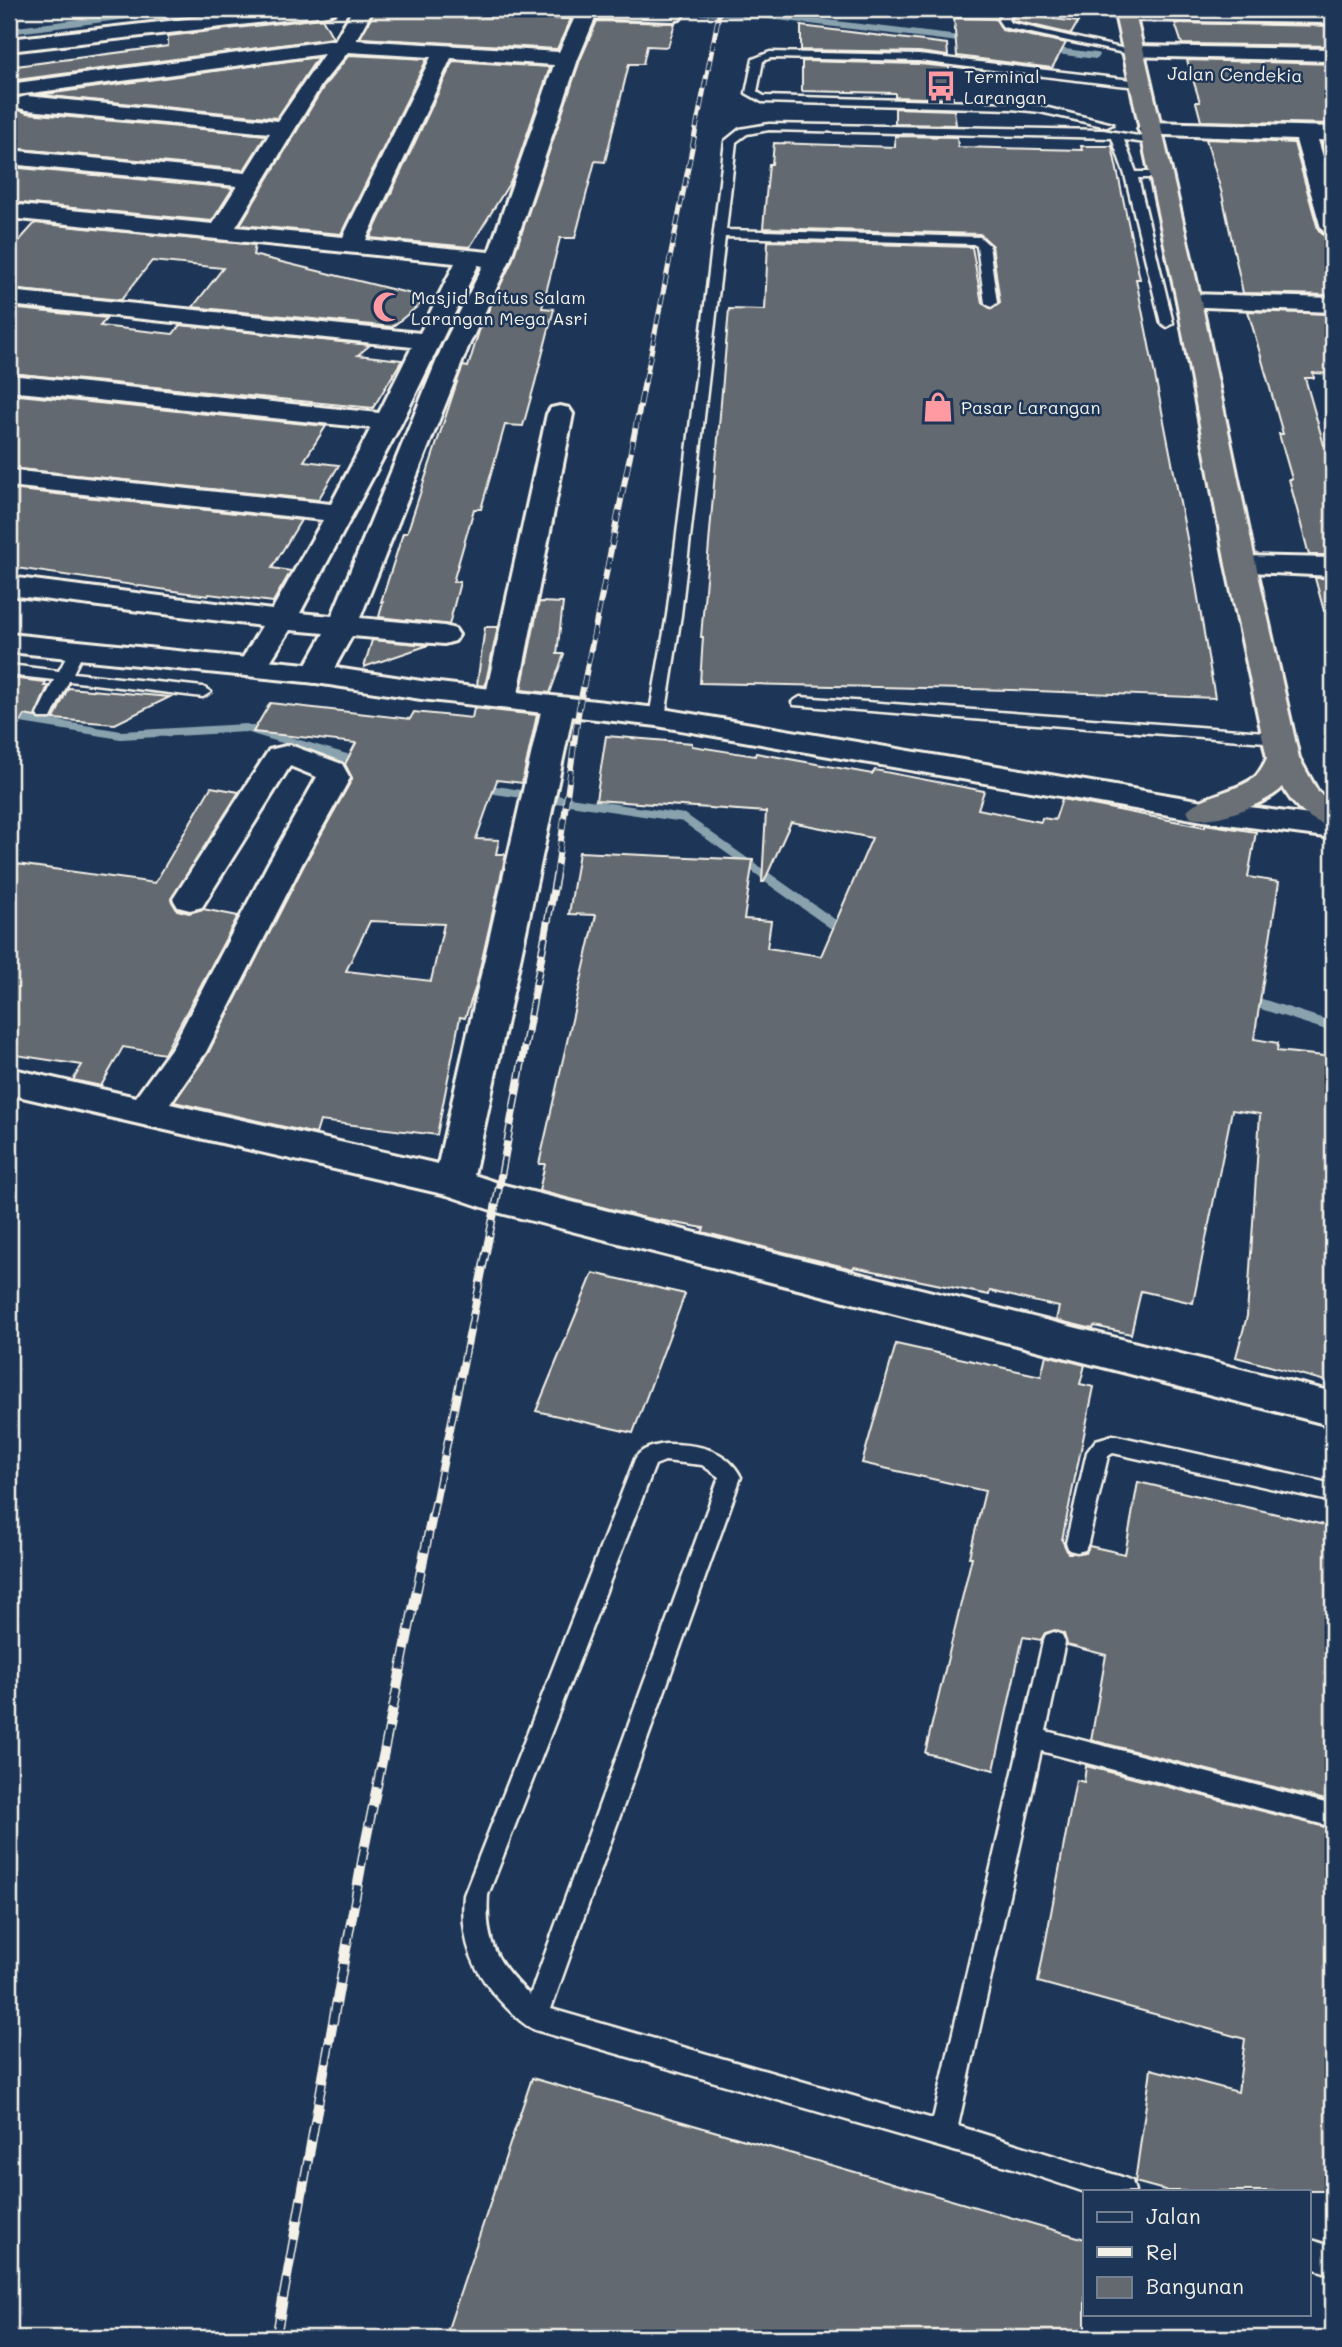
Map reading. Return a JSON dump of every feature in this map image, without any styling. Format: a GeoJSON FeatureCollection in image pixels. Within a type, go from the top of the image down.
{"type":"FeatureCollection","features":[{"type":"Feature","properties":{"kind":"highway"},"geometry":{"type":"LineString","coordinates":[[1123,10],[1189,301],[1241,565],[1281,748],[1305,798],[1333,817]]}},
{"type":"Feature","properties":{"kind":"highway"},"geometry":{"type":"LineString","coordinates":[[1203,811],[1234,802],[1269,783],[1281,748]]}},
{"type":"Feature","properties":{"kind":"street"},"geometry":{"type":"LineString","coordinates":[[9,30],[149,9]]}},
{"type":"Feature","properties":{"kind":"street"},"geometry":{"type":"LineString","coordinates":[[9,45],[327,9]]}},
{"type":"Feature","properties":{"kind":"street"},"geometry":{"type":"LineString","coordinates":[[220,233],[313,82],[342,45],[363,9]]}},
{"type":"Feature","properties":{"kind":"street"},"geometry":{"type":"LineString","coordinates":[[520,9],[673,15]]}},
{"type":"Feature","properties":{"kind":"street"},"geometry":{"type":"LineString","coordinates":[[1123,10],[1333,17]]}},
{"type":"Feature","properties":{"kind":"street"},"geometry":{"type":"LineString","coordinates":[[316,674],[342,627],[456,345],[498,260],[567,59],[587,12]]}},
{"type":"Feature","properties":{"kind":"street"},"geometry":{"type":"LineString","coordinates":[[9,90],[342,45],[567,59]]}},
{"type":"Feature","properties":{"kind":"street"},"geometry":{"type":"LineString","coordinates":[[350,247],[444,51]]}},
{"type":"Feature","properties":{"kind":"street"},"geometry":{"type":"LineString","coordinates":[[1137,70],[1333,55]]}},
{"type":"Feature","properties":{"kind":"street","name":"Jalan Cendekia"},"geometry":{"type":"LineString","coordinates":[[1137,70],[1333,76]]}},
{"type":"Feature","properties":{"kind":"street"},"geometry":{"type":"LineString","coordinates":[[144,71],[248,78]]}},
{"type":"Feature","properties":{"kind":"street"},"geometry":{"type":"LineString","coordinates":[[287,81],[313,82]]}},
{"type":"Feature","properties":{"kind":"street"},"geometry":{"type":"LineString","coordinates":[[9,101],[286,128]]}},
{"type":"Feature","properties":{"kind":"street"},"geometry":{"type":"LineString","coordinates":[[1305,134],[1333,228]]}},
{"type":"Feature","properties":{"kind":"street"},"geometry":{"type":"LineString","coordinates":[[1151,135],[1333,134]]}},
{"type":"Feature","properties":{"kind":"street"},"geometry":{"type":"LineString","coordinates":[[9,157],[253,181]]}},
{"type":"Feature","properties":{"kind":"street"},"geometry":{"type":"LineString","coordinates":[[9,235],[19,212],[498,260]]}},
{"type":"Feature","properties":{"kind":"street"},"geometry":{"type":"LineString","coordinates":[[252,667],[282,620],[389,422],[470,258]]}},
{"type":"Feature","properties":{"kind":"street"},"geometry":{"type":"LineString","coordinates":[[9,299],[427,341]]}},
{"type":"Feature","properties":{"kind":"street"},"geometry":{"type":"LineString","coordinates":[[1189,301],[1333,304]]}},
{"type":"Feature","properties":{"kind":"street"},"geometry":{"type":"LineString","coordinates":[[9,383],[389,422]]}},
{"type":"Feature","properties":{"kind":"street"},"geometry":{"type":"LineString","coordinates":[[501,699],[560,414]]}},
{"type":"Feature","properties":{"kind":"street"},"geometry":{"type":"LineString","coordinates":[[9,478],[339,513]]}},
{"type":"Feature","properties":{"kind":"street"},"geometry":{"type":"LineString","coordinates":[[358,478],[400,482]]}},
{"type":"Feature","properties":{"kind":"street"},"geometry":{"type":"LineString","coordinates":[[1241,565],[1333,567]]}},
{"type":"Feature","properties":{"kind":"street"},"geometry":{"type":"LineString","coordinates":[[9,586],[342,627],[444,635]]}},
{"type":"Feature","properties":{"kind":"street"},"geometry":{"type":"LineString","coordinates":[[9,643],[70,663],[252,667],[558,707],[657,717],[1203,811],[1333,828]]}},
{"type":"Feature","properties":{"kind":"street"},"geometry":{"type":"LineString","coordinates":[[453,1182],[558,707]]}},
{"type":"Feature","properties":{"kind":"street"},"geometry":{"type":"LineString","coordinates":[[145,1112],[188,1052],[334,775],[290,755],[280,757],[190,899]]}},
{"type":"Feature","properties":{"kind":"street"},"geometry":{"type":"LineString","coordinates":[[9,1082],[453,1182],[498,1198],[1333,1409]]}},
{"type":"Feature","properties":{"kind":"lane"},"geometry":{"type":"LineString","coordinates":[[1123,10],[1015,9],[1008,11],[1003,20],[1007,25],[1137,70]]}},
{"type":"Feature","properties":{"kind":"lane"},"geometry":{"type":"LineString","coordinates":[[1137,70],[1072,79],[970,63],[903,57],[770,55],[758,59],[751,93],[762,99],[1011,106],[1151,135]]}},
{"type":"Feature","properties":{"kind":"lane"},"geometry":{"type":"LineString","coordinates":[[657,717],[674,615],[731,141],[744,131],[769,127],[1151,135]]}},
{"type":"Feature","properties":{"kind":"lane"},"geometry":{"type":"LineString","coordinates":[[1117,135],[1131,174],[1167,323]]}},
{"type":"Feature","properties":{"kind":"lane"},"geometry":{"type":"LineString","coordinates":[[1131,174],[1160,175]]}},
{"type":"Feature","properties":{"kind":"lane"},"geometry":{"type":"LineString","coordinates":[[719,233],[976,240],[982,245],[991,303]]}},
{"type":"Feature","properties":{"kind":"lane"},"geometry":{"type":"LineString","coordinates":[[45,715],[70,663]]}},
{"type":"Feature","properties":{"kind":"lane"},"geometry":{"type":"LineString","coordinates":[[9,670],[70,663],[203,692]]}},
{"type":"Feature","properties":{"kind":"lane"},"geometry":{"type":"LineString","coordinates":[[800,702],[1281,748]]}},
{"type":"Feature","properties":{"kind":"lane"},"geometry":{"type":"LineString","coordinates":[[1077,1543],[1098,1452],[1104,1446],[1113,1444],[1333,1493]]}},
{"type":"Feature","properties":{"kind":"lane"},"geometry":{"type":"LineString","coordinates":[[535,2017],[730,1477],[729,1471],[722,1464],[681,1452],[663,1451],[646,1459],[476,1895],[474,1917],[481,1955],[493,1978],[535,2017],[943,2135],[1119,2190]]}},
{"type":"Feature","properties":{"kind":"lane"},"geometry":{"type":"LineString","coordinates":[[943,2135],[1054,1642]]}},
{"type":"Feature","properties":{"kind":"lane"},"geometry":{"type":"LineString","coordinates":[[1031,1738],[1333,1816]]}},
{"type":"Feature","properties":{"kind":"lane"},"geometry":{"type":"LineString","coordinates":[[1310,2253],[1333,2261]]}},
{"type":"Feature","properties":{"kind":"building"},"geometry":{"type":"Polygon","coordinates":[[[376,9],[571,19],[557,49],[360,38],[376,9]]]}},
{"type":"Feature","properties":{"kind":"building"},"geometry":{"type":"Polygon","coordinates":[[[1014,16],[1078,22],[1071,34],[1011,20],[1014,16]]]}},
{"type":"Feature","properties":{"kind":"building"},"geometry":{"type":"Polygon","coordinates":[[[322,18],[333,38],[9,81],[9,67],[168,46],[168,36],[322,18]]]}},
{"type":"Feature","properties":{"kind":"building"},"geometry":{"type":"Polygon","coordinates":[[[954,18],[996,19],[1002,30],[1066,43],[1052,68],[957,56],[954,18]]]}},
{"type":"Feature","properties":{"kind":"building"},"geometry":{"type":"Polygon","coordinates":[[[597,21],[675,23],[668,47],[647,46],[643,64],[629,64],[605,162],[595,161],[575,238],[560,238],[542,308],[554,309],[523,426],[505,425],[481,509],[474,509],[453,582],[460,582],[449,625],[379,617],[381,602],[403,533],[407,533],[459,376],[463,366],[468,367],[480,328],[512,261],[580,60],[597,21]]]}},
{"type":"Feature","properties":{"kind":"building"},"geometry":{"type":"Polygon","coordinates":[[[1175,23],[1333,26],[1333,46],[1182,44],[1175,23]]]}},
{"type":"Feature","properties":{"kind":"building"},"geometry":{"type":"Polygon","coordinates":[[[801,26],[947,44],[948,56],[919,52],[801,50],[801,26]]]}},
{"type":"Feature","properties":{"kind":"building"},"geometry":{"type":"Polygon","coordinates":[[[349,55],[427,59],[341,234],[240,225],[324,86],[349,55]]]}},
{"type":"Feature","properties":{"kind":"building"},"geometry":{"type":"Polygon","coordinates":[[[318,57],[277,118],[39,95],[318,57]]]}},
{"type":"Feature","properties":{"kind":"building"},"geometry":{"type":"Polygon","coordinates":[[[1187,60],[1333,64],[1333,124],[1201,121],[1196,102],[1200,102],[1187,60]]]}},
{"type":"Feature","properties":{"kind":"building"},"geometry":{"type":"Polygon","coordinates":[[[453,61],[550,67],[512,179],[470,247],[370,238],[453,61]]]}},
{"type":"Feature","properties":{"kind":"building"},"geometry":{"type":"Polygon","coordinates":[[[802,61],[949,67],[953,99],[895,97],[895,93],[802,91],[802,61]]]}},
{"type":"Feature","properties":{"kind":"building"},"geometry":{"type":"Polygon","coordinates":[[[9,98],[16,98],[14,104],[17,109],[27,113],[266,135],[244,170],[9,148],[9,98]]]}},
{"type":"Feature","properties":{"kind":"building"},"geometry":{"type":"Polygon","coordinates":[[[895,108],[954,110],[956,125],[895,124],[895,108]]]}},
{"type":"Feature","properties":{"kind":"building","name":"Pasar Larangan"},"geometry":{"type":"Polygon","coordinates":[[[895,136],[957,137],[958,147],[1082,150],[1081,146],[1112,146],[1140,279],[1136,279],[1194,574],[1215,698],[700,683],[701,637],[729,309],[765,310],[768,241],[972,247],[982,303],[992,309],[1000,303],[992,245],[980,234],[763,228],[769,164],[772,164],[774,143],[895,147],[895,136]]]}},
{"type":"Feature","properties":{"kind":"building"},"geometry":{"type":"Polygon","coordinates":[[[1206,139],[1294,143],[1318,229],[1324,236],[1333,237],[1333,283],[1326,283],[1330,295],[1243,293],[1222,194],[1206,139]]]}},
{"type":"Feature","properties":{"kind":"building"},"geometry":{"type":"Polygon","coordinates":[[[1322,143],[1333,143],[1333,182],[1322,143]]]}},
{"type":"Feature","properties":{"kind":"building"},"geometry":{"type":"Polygon","coordinates":[[[9,167],[233,188],[212,221],[9,202],[9,167]]]}},
{"type":"Feature","properties":{"kind":"building"},"geometry":{"type":"Polygon","coordinates":[[[35,223],[255,245],[253,255],[428,298],[392,327],[193,307],[223,268],[152,261],[121,300],[9,289],[9,252],[35,223]]]}},
{"type":"Feature","properties":{"kind":"building"},"geometry":{"type":"Polygon","coordinates":[[[9,308],[107,318],[100,326],[173,334],[180,325],[370,345],[358,355],[402,360],[373,408],[9,373],[9,308]]]}},
{"type":"Feature","properties":{"kind":"building"},"geometry":{"type":"Polygon","coordinates":[[[1248,311],[1333,314],[1333,374],[1313,373],[1314,378],[1305,378],[1324,445],[1333,445],[1333,555],[1309,555],[1279,434],[1283,434],[1248,311]]]}},
{"type":"Feature","properties":{"kind":"building"},"geometry":{"type":"Polygon","coordinates":[[[9,394],[326,426],[304,461],[339,465],[318,500],[9,468],[9,394]]]}},
{"type":"Feature","properties":{"kind":"building"},"geometry":{"type":"Polygon","coordinates":[[[9,489],[301,520],[272,568],[291,571],[273,602],[208,596],[9,567],[9,489]]]}},
{"type":"Feature","properties":{"kind":"building"},"geometry":{"type":"Polygon","coordinates":[[[1315,578],[1333,578],[1333,609],[1324,611],[1315,578]]]}},
{"type":"Feature","properties":{"kind":"building"},"geometry":{"type":"Polygon","coordinates":[[[539,602],[563,603],[557,654],[564,654],[550,693],[521,690],[539,602]]]}},
{"type":"Feature","properties":{"kind":"building"},"geometry":{"type":"Polygon","coordinates":[[[485,627],[498,627],[485,686],[477,685],[485,627]]]}},
{"type":"Feature","properties":{"kind":"building"},"geometry":{"type":"Polygon","coordinates":[[[372,640],[429,645],[364,667],[372,640]]]}},
{"type":"Feature","properties":{"kind":"building"},"geometry":{"type":"Polygon","coordinates":[[[9,678],[46,682],[44,686],[48,686],[35,717],[25,715],[9,741],[9,678]]]}},
{"type":"Feature","properties":{"kind":"building"},"geometry":{"type":"Polygon","coordinates":[[[68,688],[170,697],[115,724],[54,719],[68,688]]]}},
{"type":"Feature","properties":{"kind":"building"},"geometry":{"type":"Polygon","coordinates":[[[270,703],[410,719],[414,712],[472,718],[474,708],[537,715],[522,783],[497,780],[476,839],[499,840],[496,854],[506,854],[476,986],[465,1018],[460,1017],[437,1135],[320,1121],[316,1134],[174,1102],[208,1053],[304,865],[352,779],[345,764],[356,743],[253,732],[270,703]],[[370,921],[346,971],[431,981],[444,924],[370,921]]]}},
{"type":"Feature","properties":{"kind":"building"},"geometry":{"type":"Polygon","coordinates":[[[606,736],[692,743],[692,746],[755,756],[756,753],[872,774],[875,770],[984,791],[978,809],[1041,822],[1042,818],[1055,820],[1062,799],[1205,827],[1205,824],[1256,832],[1248,877],[1279,882],[1254,1039],[1278,1043],[1277,1051],[1333,1057],[1333,1383],[1236,1357],[1247,1316],[1260,1114],[1232,1110],[1193,1303],[1141,1291],[1131,1334],[1056,1320],[1059,1307],[990,1291],[989,1295],[854,1267],[853,1269],[702,1232],[704,1228],[641,1217],[539,1191],[545,1164],[539,1164],[596,915],[569,914],[579,852],[753,860],[744,919],[771,921],[767,948],[821,956],[872,838],[791,822],[762,882],[766,812],[596,800],[606,736]]]}},
{"type":"Feature","properties":{"kind":"building"},"geometry":{"type":"Polygon","coordinates":[[[211,787],[239,792],[171,900],[177,910],[189,913],[203,909],[238,916],[164,1054],[123,1047],[101,1086],[73,1080],[82,1065],[9,1054],[9,863],[155,883],[211,787]]]}},
{"type":"Feature","properties":{"kind":"building"},"geometry":{"type":"Polygon","coordinates":[[[593,1273],[685,1294],[633,1433],[536,1411],[593,1273]]]}},
{"type":"Feature","properties":{"kind":"building"},"geometry":{"type":"Polygon","coordinates":[[[896,1344],[1041,1376],[1046,1355],[1085,1365],[1080,1384],[1094,1387],[1062,1540],[1068,1553],[1086,1553],[1089,1546],[1125,1554],[1138,1482],[1333,1527],[1333,1802],[1091,1740],[1106,1655],[1067,1645],[1064,1634],[1055,1630],[1045,1633],[1041,1640],[1023,1637],[994,1770],[925,1753],[985,1491],[862,1463],[896,1344]]]}},
{"type":"Feature","properties":{"kind":"building"},"geometry":{"type":"Polygon","coordinates":[[[1086,1766],[1333,1829],[1333,2191],[1164,2190],[1135,2182],[1151,2069],[1238,2092],[1245,2039],[1038,1982],[1076,1780],[1084,1782],[1086,1766]]]}},
{"type":"Feature","properties":{"kind":"building"},"geometry":{"type":"Polygon","coordinates":[[[532,2078],[1083,2238],[1085,2338],[445,2338],[532,2078]]]}},
{"type":"Feature","properties":{"kind":"waterway"},"geometry":{"type":"LineString","coordinates":[[9,31],[182,9]]}},
{"type":"Feature","properties":{"kind":"waterway"},"geometry":{"type":"LineString","coordinates":[[639,9],[761,15],[967,40]]}},
{"type":"Feature","properties":{"kind":"waterway"},"geometry":{"type":"LineString","coordinates":[[1049,50],[1096,56]]}},
{"type":"Feature","properties":{"kind":"waterway"},"geometry":{"type":"LineString","coordinates":[[9,717],[121,735],[246,728],[360,762]]}},
{"type":"Feature","properties":{"kind":"waterway"},"geometry":{"type":"LineString","coordinates":[[482,788],[684,818],[767,877]]}},
{"type":"Feature","properties":{"kind":"waterway"},"geometry":{"type":"LineString","coordinates":[[765,876],[833,924],[848,930]]}},
{"type":"Feature","properties":{"kind":"waterway"},"geometry":{"type":"LineString","coordinates":[[1249,1000],[1333,1027]]}},
{"type":"Feature","properties":{"kind":"railway"},"geometry":{"type":"LineString","coordinates":[[645,383],[720,9]]}},
{"type":"Feature","properties":{"kind":"railway"},"geometry":{"type":"LineString","coordinates":[[556,877],[579,708],[645,381]]}},
{"type":"Feature","properties":{"kind":"railway"},"geometry":{"type":"LineString","coordinates":[[432,1518],[497,1198],[556,876]]}},
{"type":"Feature","properties":{"kind":"railway"},"geometry":{"type":"LineString","coordinates":[[276,2338],[364,1850],[432,1516]]}},
{"type":"Feature","properties":{"kind":"place","name":"Terminal Larangan"},"geometry":{"type":"Point","coordinates":[941,86]}},
{"type":"Feature","properties":{"kind":"place","name":"Masjid Baitus Salam Larangan Mega Asri"},"geometry":{"type":"Point","coordinates":[388,307]}},
{"type":"Feature","properties":{"kind":"place","name":"Pasar Larangan"},"geometry":{"type":"Point","coordinates":[938,407]}}]}
